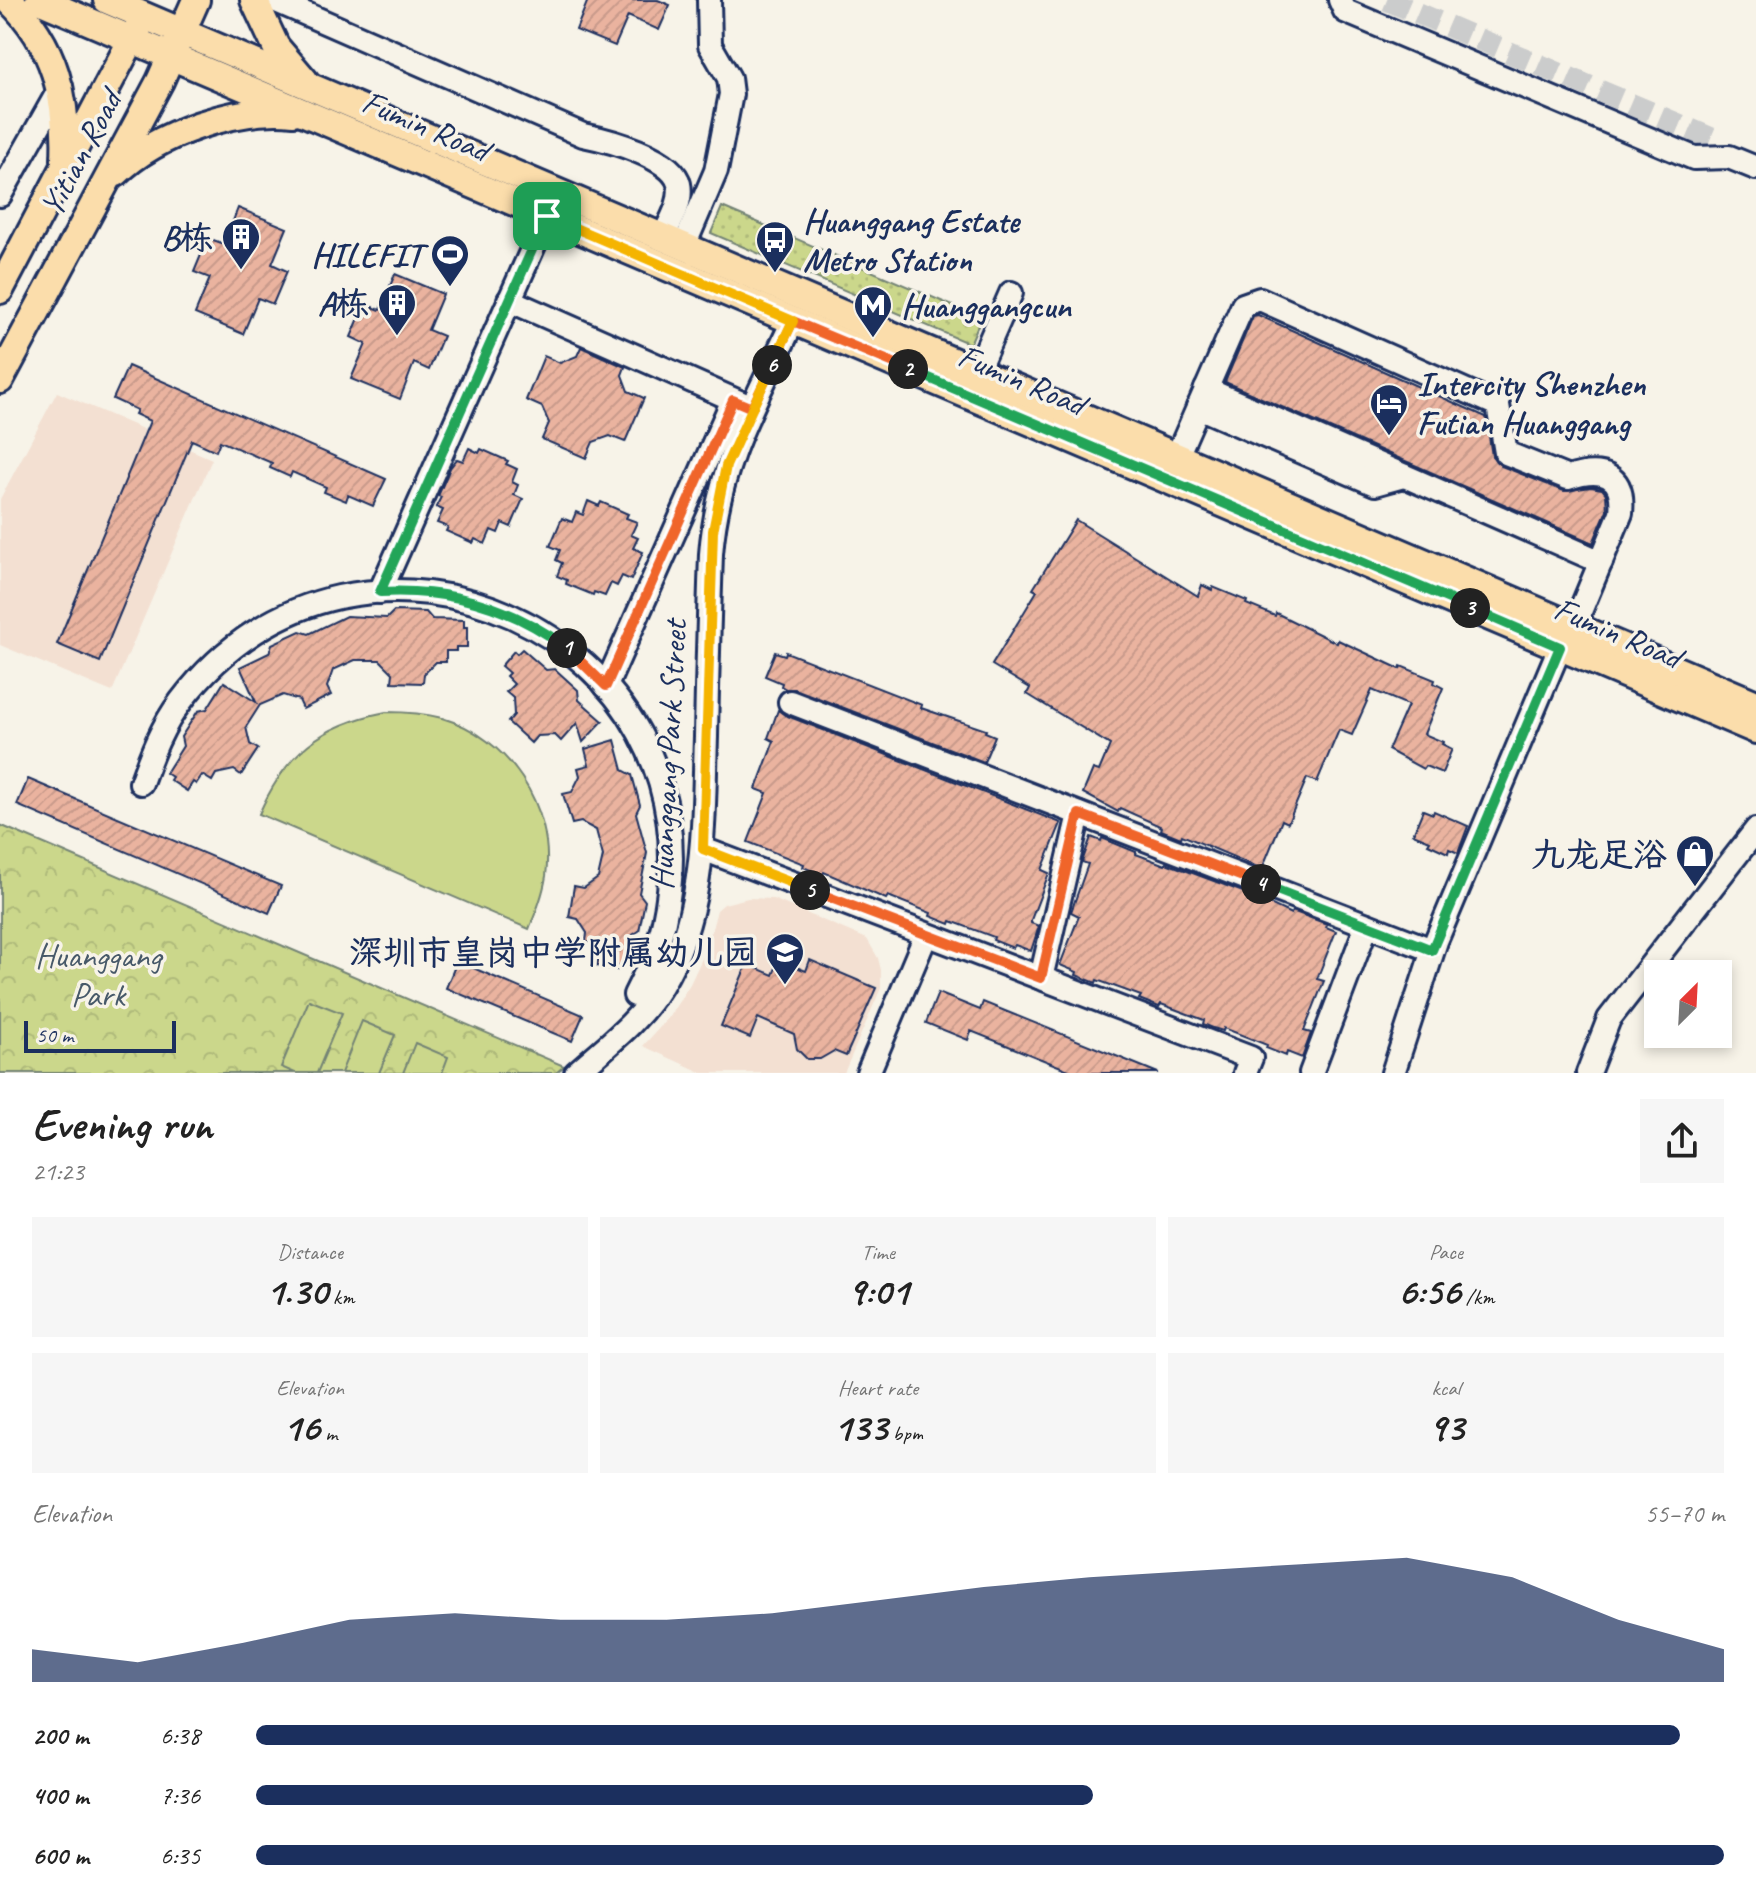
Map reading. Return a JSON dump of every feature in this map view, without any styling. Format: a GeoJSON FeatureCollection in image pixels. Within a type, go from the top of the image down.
{"type":"FeatureCollection","features":[{"type":"Feature","properties":{"kind":"main road"},"geometry":{"type":"LineString","coordinates":[[9,0],[36,31],[61,87],[66,128],[64,168]]}},
{"type":"Feature","properties":{"kind":"main road","name":"Fumin Road"},"geometry":{"type":"LineString","coordinates":[[39,0],[793,321],[1567,636],[1754,697]]}},
{"type":"Feature","properties":{"kind":"main road","name":"Fumin Road"},"geometry":{"type":"LineString","coordinates":[[107,0],[149,8],[182,32],[1177,456],[1567,636],[1756,730]]}},
{"type":"Feature","properties":{"kind":"main road","name":"Yitian Road"},"geometry":{"type":"LineString","coordinates":[[0,380],[172,57],[196,0]]}},
{"type":"Feature","properties":{"kind":"main road"},"geometry":{"type":"LineString","coordinates":[[254,0],[268,33],[284,59],[322,91]]}},
{"type":"Feature","properties":{"kind":"main road","name":"Yitian Road"},"geometry":{"type":"LineString","coordinates":[[0,290],[149,8]]}},
{"type":"Feature","properties":{"kind":"main road"},"geometry":{"type":"LineString","coordinates":[[99,194],[130,160],[183,131],[261,112],[289,111],[310,115]]}},
{"type":"Feature","properties":{"kind":"street"},"geometry":{"type":"LineString","coordinates":[[274,0],[583,135],[611,141],[668,166],[676,175],[680,192],[673,242]]}},
{"type":"Feature","properties":{"kind":"street"},"geometry":{"type":"LineString","coordinates":[[673,242],[716,171],[731,102],[729,78],[710,45],[709,0]]}},
{"type":"Feature","properties":{"kind":"street"},"geometry":{"type":"LineString","coordinates":[[1340,0],[1345,11],[1694,158],[1729,157],[1756,168]]}},
{"type":"Feature","properties":{"kind":"street"},"geometry":{"type":"LineString","coordinates":[[0,195],[61,87]]}},
{"type":"Feature","properties":{"kind":"street"},"geometry":{"type":"LineString","coordinates":[[1720,142],[1756,157]]}},
{"type":"Feature","properties":{"kind":"street"},"geometry":{"type":"LineString","coordinates":[[380,592],[547,216]]}},
{"type":"Feature","properties":{"kind":"street"},"geometry":{"type":"LineString","coordinates":[[977,371],[1011,293]]}},
{"type":"Feature","properties":{"kind":"street"},"geometry":{"type":"LineString","coordinates":[[1177,456],[1243,305],[1260,299],[1498,405],[1506,453],[1568,478],[1584,473],[1602,473],[1616,480],[1623,494],[1621,513],[1601,562],[1432,950],[1393,1073]]}},
{"type":"Feature","properties":{"kind":"street"},"geometry":{"type":"LineString","coordinates":[[509,300],[742,404],[606,686]]}},
{"type":"Feature","properties":{"kind":"street","name":"Huanggang Park Street"},"geometry":{"type":"LineString","coordinates":[[576,1073],[638,1016],[677,956],[689,922],[703,849],[713,531],[742,404],[793,321]]}},
{"type":"Feature","properties":{"kind":"street"},"geometry":{"type":"LineString","coordinates":[[1202,398],[1404,476],[1601,562]]}},
{"type":"Feature","properties":{"kind":"street"},"geometry":{"type":"LineString","coordinates":[[141,783],[157,741],[179,703],[208,669],[242,640],[280,617],[321,602],[365,592],[409,590],[454,596],[497,608],[532,625],[564,646],[606,686],[639,734],[655,770],[666,807],[671,846],[670,884],[664,923],[652,960],[635,995]]}},
{"type":"Feature","properties":{"kind":"street"},"geometry":{"type":"LineString","coordinates":[[790,702],[1432,950]]}},
{"type":"Feature","properties":{"kind":"street"},"geometry":{"type":"LineString","coordinates":[[1041,978],[1079,814]]}},
{"type":"Feature","properties":{"kind":"street"},"geometry":{"type":"LineString","coordinates":[[1588,1073],[1609,1019],[1756,830]]}},
{"type":"Feature","properties":{"kind":"street"},"geometry":{"type":"LineString","coordinates":[[703,849],[1041,978],[1248,1066]]}},
{"type":"Feature","properties":{"kind":"street"},"geometry":{"type":"LineString","coordinates":[[1311,1073],[1367,925]]}},
{"type":"Feature","properties":{"kind":"street"},"geometry":{"type":"LineString","coordinates":[[868,1073],[926,935]]}},
{"type":"Feature","properties":{"kind":"shaded area"},"geometry":{"type":"Polygon","coordinates":[[[57,392],[212,459],[112,692],[0,645],[0,499],[57,392]]]}},
{"type":"Feature","properties":{"kind":"shaded area","name":"深圳市皇岗中学附属幼儿园"},"geometry":{"type":"Polygon","coordinates":[[[748,898],[773,899],[867,939],[878,958],[881,988],[844,1073],[703,1073],[643,1046],[669,1017],[690,984],[707,948],[717,910],[724,904],[748,898]]]}},
{"type":"Feature","properties":{"kind":"green space"},"geometry":{"type":"Polygon","coordinates":[[[722,207],[981,318],[970,344],[711,233],[722,207]]]}},
{"type":"Feature","properties":{"kind":"green space"},"geometry":{"type":"Polygon","coordinates":[[[386,712],[435,716],[466,727],[506,758],[522,778],[543,825],[547,850],[545,883],[529,929],[259,814],[281,774],[308,745],[342,725],[386,712]]]}},
{"type":"Feature","properties":{"kind":"green space","name":"Huanggang Park"},"geometry":{"type":"Polygon","coordinates":[[[0,825],[564,1066],[556,1073],[0,1073],[0,825]]]}},
{"type":"Feature","properties":{"kind":"green space"},"geometry":{"type":"Polygon","coordinates":[[[309,1000],[342,1013],[317,1073],[295,1073],[281,1067],[309,1000]]]}},
{"type":"Feature","properties":{"kind":"green space"},"geometry":{"type":"Polygon","coordinates":[[[362,1021],[395,1035],[379,1073],[341,1073],[362,1021]]]}},
{"type":"Feature","properties":{"kind":"green space"},"geometry":{"type":"Polygon","coordinates":[[[415,1043],[448,1057],[442,1073],[403,1073],[415,1043]]]}},
{"type":"Feature","properties":{"kind":"building"},"geometry":{"type":"Polygon","coordinates":[[[588,0],[658,0],[670,5],[659,30],[628,16],[615,46],[576,30],[588,0]]]}},
{"type":"Feature","properties":{"kind":"building","name":"B栋"},"geometry":{"type":"Polygon","coordinates":[[[238,208],[287,228],[272,264],[287,271],[273,304],[258,298],[243,334],[195,314],[210,278],[194,272],[208,238],[224,244],[238,208]]]}},
{"type":"Feature","properties":{"kind":"building","name":"A栋"},"geometry":{"type":"Polygon","coordinates":[[[395,274],[443,294],[428,330],[443,336],[429,370],[414,363],[400,399],[351,379],[366,344],[351,337],[365,304],[380,310],[395,274]]]}},
{"type":"Feature","properties":{"kind":"building","name":"Intercity Shenzhen Futian Huanggang"},"geometry":{"type":"Polygon","coordinates":[[[1258,315],[1486,417],[1492,456],[1501,466],[1564,491],[1591,487],[1602,489],[1606,494],[1607,510],[1593,543],[1225,382],[1253,316],[1258,315]]]}},
{"type":"Feature","properties":{"kind":"building"},"geometry":{"type":"Polygon","coordinates":[[[581,347],[625,367],[622,375],[628,391],[644,398],[625,442],[610,436],[593,442],[586,458],[542,439],[549,423],[542,407],[526,400],[544,356],[560,363],[577,356],[581,347]]]}},
{"type":"Feature","properties":{"kind":"building"},"geometry":{"type":"Polygon","coordinates":[[[128,366],[386,479],[373,506],[348,495],[346,501],[324,492],[326,487],[292,472],[290,477],[270,468],[272,463],[220,441],[216,451],[192,440],[100,662],[57,644],[150,421],[135,414],[137,410],[113,399],[128,366]]]}},
{"type":"Feature","properties":{"kind":"building"},"geometry":{"type":"Polygon","coordinates":[[[469,448],[479,453],[481,449],[508,461],[506,464],[517,469],[512,482],[518,485],[514,495],[523,499],[511,527],[502,523],[498,533],[491,530],[485,544],[475,539],[473,543],[446,531],[448,527],[437,523],[443,510],[436,507],[441,497],[438,496],[450,468],[457,459],[463,461],[469,448]]]}},
{"type":"Feature","properties":{"kind":"building"},"geometry":{"type":"Polygon","coordinates":[[[588,501],[599,506],[601,502],[628,514],[626,518],[637,522],[631,535],[638,538],[633,548],[643,552],[631,580],[622,576],[617,586],[611,583],[605,596],[594,592],[593,595],[566,584],[567,580],[557,576],[562,563],[556,560],[560,550],[550,546],[562,518],[572,522],[576,512],[583,515],[588,501]]]}},
{"type":"Feature","properties":{"kind":"building"},"geometry":{"type":"Polygon","coordinates":[[[1076,520],[1198,596],[1202,585],[1212,590],[1213,587],[1337,643],[1338,640],[1400,669],[1401,666],[1435,680],[1434,683],[1443,688],[1424,734],[1452,749],[1442,773],[1425,766],[1423,769],[1388,750],[1408,705],[1372,690],[1352,735],[1339,730],[1317,782],[1307,778],[1288,823],[1282,820],[1262,869],[1182,835],[1181,838],[1161,830],[1162,827],[1120,808],[1118,812],[1083,793],[1093,769],[1099,771],[1110,745],[1027,694],[1030,688],[992,665],[1037,591],[1033,589],[1076,520]]]}},
{"type":"Feature","properties":{"kind":"building"},"geometry":{"type":"Polygon","coordinates":[[[394,611],[426,612],[432,619],[464,620],[467,647],[446,651],[446,662],[436,662],[424,674],[423,683],[392,682],[393,673],[380,660],[355,660],[333,670],[327,687],[331,695],[303,709],[299,700],[283,695],[260,705],[246,727],[250,744],[258,749],[241,775],[234,770],[216,774],[212,781],[202,775],[187,791],[170,780],[172,777],[166,773],[183,746],[181,737],[198,711],[207,709],[224,682],[256,702],[240,667],[269,653],[272,644],[300,631],[309,634],[346,616],[387,618],[394,611]]]}},
{"type":"Feature","properties":{"kind":"building"},"geometry":{"type":"Polygon","coordinates":[[[522,649],[546,670],[555,669],[578,690],[579,700],[603,721],[583,742],[577,723],[561,741],[555,735],[537,736],[531,743],[508,722],[514,715],[513,698],[506,692],[514,684],[501,666],[514,651],[517,654],[522,649]]]}},
{"type":"Feature","properties":{"kind":"building"},"geometry":{"type":"Polygon","coordinates":[[[775,652],[785,655],[786,652],[922,705],[921,708],[986,730],[995,736],[984,762],[795,689],[786,689],[781,686],[782,683],[765,676],[775,652]]]}},
{"type":"Feature","properties":{"kind":"building"},"geometry":{"type":"Polygon","coordinates":[[[778,710],[1061,823],[1042,870],[1049,873],[1031,920],[1039,926],[1031,951],[1015,945],[1013,948],[993,940],[994,937],[951,921],[950,924],[930,916],[931,913],[888,896],[886,899],[824,872],[823,875],[803,867],[804,864],[748,842],[767,793],[756,789],[774,741],[768,738],[778,710]]]}},
{"type":"Feature","properties":{"kind":"building"},"geometry":{"type":"Polygon","coordinates":[[[615,740],[623,770],[632,775],[640,805],[636,813],[647,853],[639,893],[645,901],[639,931],[631,936],[624,967],[618,966],[617,970],[597,966],[597,944],[586,942],[587,933],[578,919],[569,917],[574,886],[584,888],[598,878],[603,856],[596,830],[581,822],[572,824],[563,794],[572,792],[580,776],[578,768],[589,765],[585,749],[615,740]]]}},
{"type":"Feature","properties":{"kind":"building"},"geometry":{"type":"Polygon","coordinates":[[[28,779],[281,886],[269,913],[17,805],[28,779]]]}},
{"type":"Feature","properties":{"kind":"building"},"geometry":{"type":"Polygon","coordinates":[[[1423,810],[1433,814],[1434,811],[1468,826],[1458,853],[1449,849],[1448,853],[1413,834],[1423,810]]]}},
{"type":"Feature","properties":{"kind":"building"},"geometry":{"type":"Polygon","coordinates":[[[1091,837],[1101,841],[1102,838],[1136,854],[1251,895],[1291,914],[1292,911],[1327,924],[1326,927],[1336,931],[1317,979],[1324,981],[1304,1031],[1311,1033],[1302,1058],[1287,1052],[1286,1056],[1224,1028],[1223,1031],[1213,1028],[1203,1024],[1204,1020],[1161,1004],[1159,1007],[1139,999],[1141,996],[1097,980],[1096,983],[1060,965],[1079,916],[1071,912],[1088,864],[1082,862],[1091,837]]]}},
{"type":"Feature","properties":{"kind":"building"},"geometry":{"type":"Polygon","coordinates":[[[779,960],[806,971],[810,960],[876,988],[846,1056],[834,1051],[820,1059],[807,1059],[797,1049],[794,1034],[758,1018],[750,1038],[721,1026],[747,964],[773,975],[779,960]]]}},
{"type":"Feature","properties":{"kind":"building"},"geometry":{"type":"Polygon","coordinates":[[[457,961],[583,1015],[572,1041],[446,988],[457,961]]]}},
{"type":"Feature","properties":{"kind":"building"},"geometry":{"type":"Polygon","coordinates":[[[938,993],[980,1010],[983,1002],[1158,1073],[1076,1073],[971,1031],[968,1040],[926,1023],[938,993]]]}},
{"type":"Feature","properties":{"kind":"tunnel"},"geometry":{"type":"LineString","coordinates":[[1387,0],[1720,142]]}},
{"type":"Feature","properties":{"kind":"place","name":"B栋"},"geometry":{"type":"Point","coordinates":[241,271]}},
{"type":"Feature","properties":{"kind":"place","name":"Huanggang Estate Metro Station"},"geometry":{"type":"Point","coordinates":[775,274]}},
{"type":"Feature","properties":{"kind":"place","name":"HILEFIT"},"geometry":{"type":"Point","coordinates":[450,288]}},
{"type":"Feature","properties":{"kind":"place","name":"A栋"},"geometry":{"type":"Point","coordinates":[397,337]}},
{"type":"Feature","properties":{"kind":"place","name":"Huanggangcun"},"geometry":{"type":"Point","coordinates":[873,339]}},
{"type":"Feature","properties":{"kind":"place","name":"Intercity Shenzhen Futian Huanggang"},"geometry":{"type":"Point","coordinates":[1389,437]}},
{"type":"Feature","properties":{"kind":"place","name":"九龙足浴"},"geometry":{"type":"Point","coordinates":[1695,888]}},
{"type":"Feature","properties":{"kind":"place","name":"深圳市皇岗中学附属幼儿园"},"geometry":{"type":"Point","coordinates":[785,986]}},
{"type":"Feature","properties":{"kind":"route"},"geometry":{"type":"LineString","coordinates":[[547,216],[380,592],[409,590],[454,596],[497,608],[532,625],[564,646],[606,686],[733,400],[752,408],[793,321],[1560,647],[1432,950],[1079,814],[1041,978],[703,849],[711,554],[716,508],[734,446],[781,346],[793,321],[547,216]]}}]}
